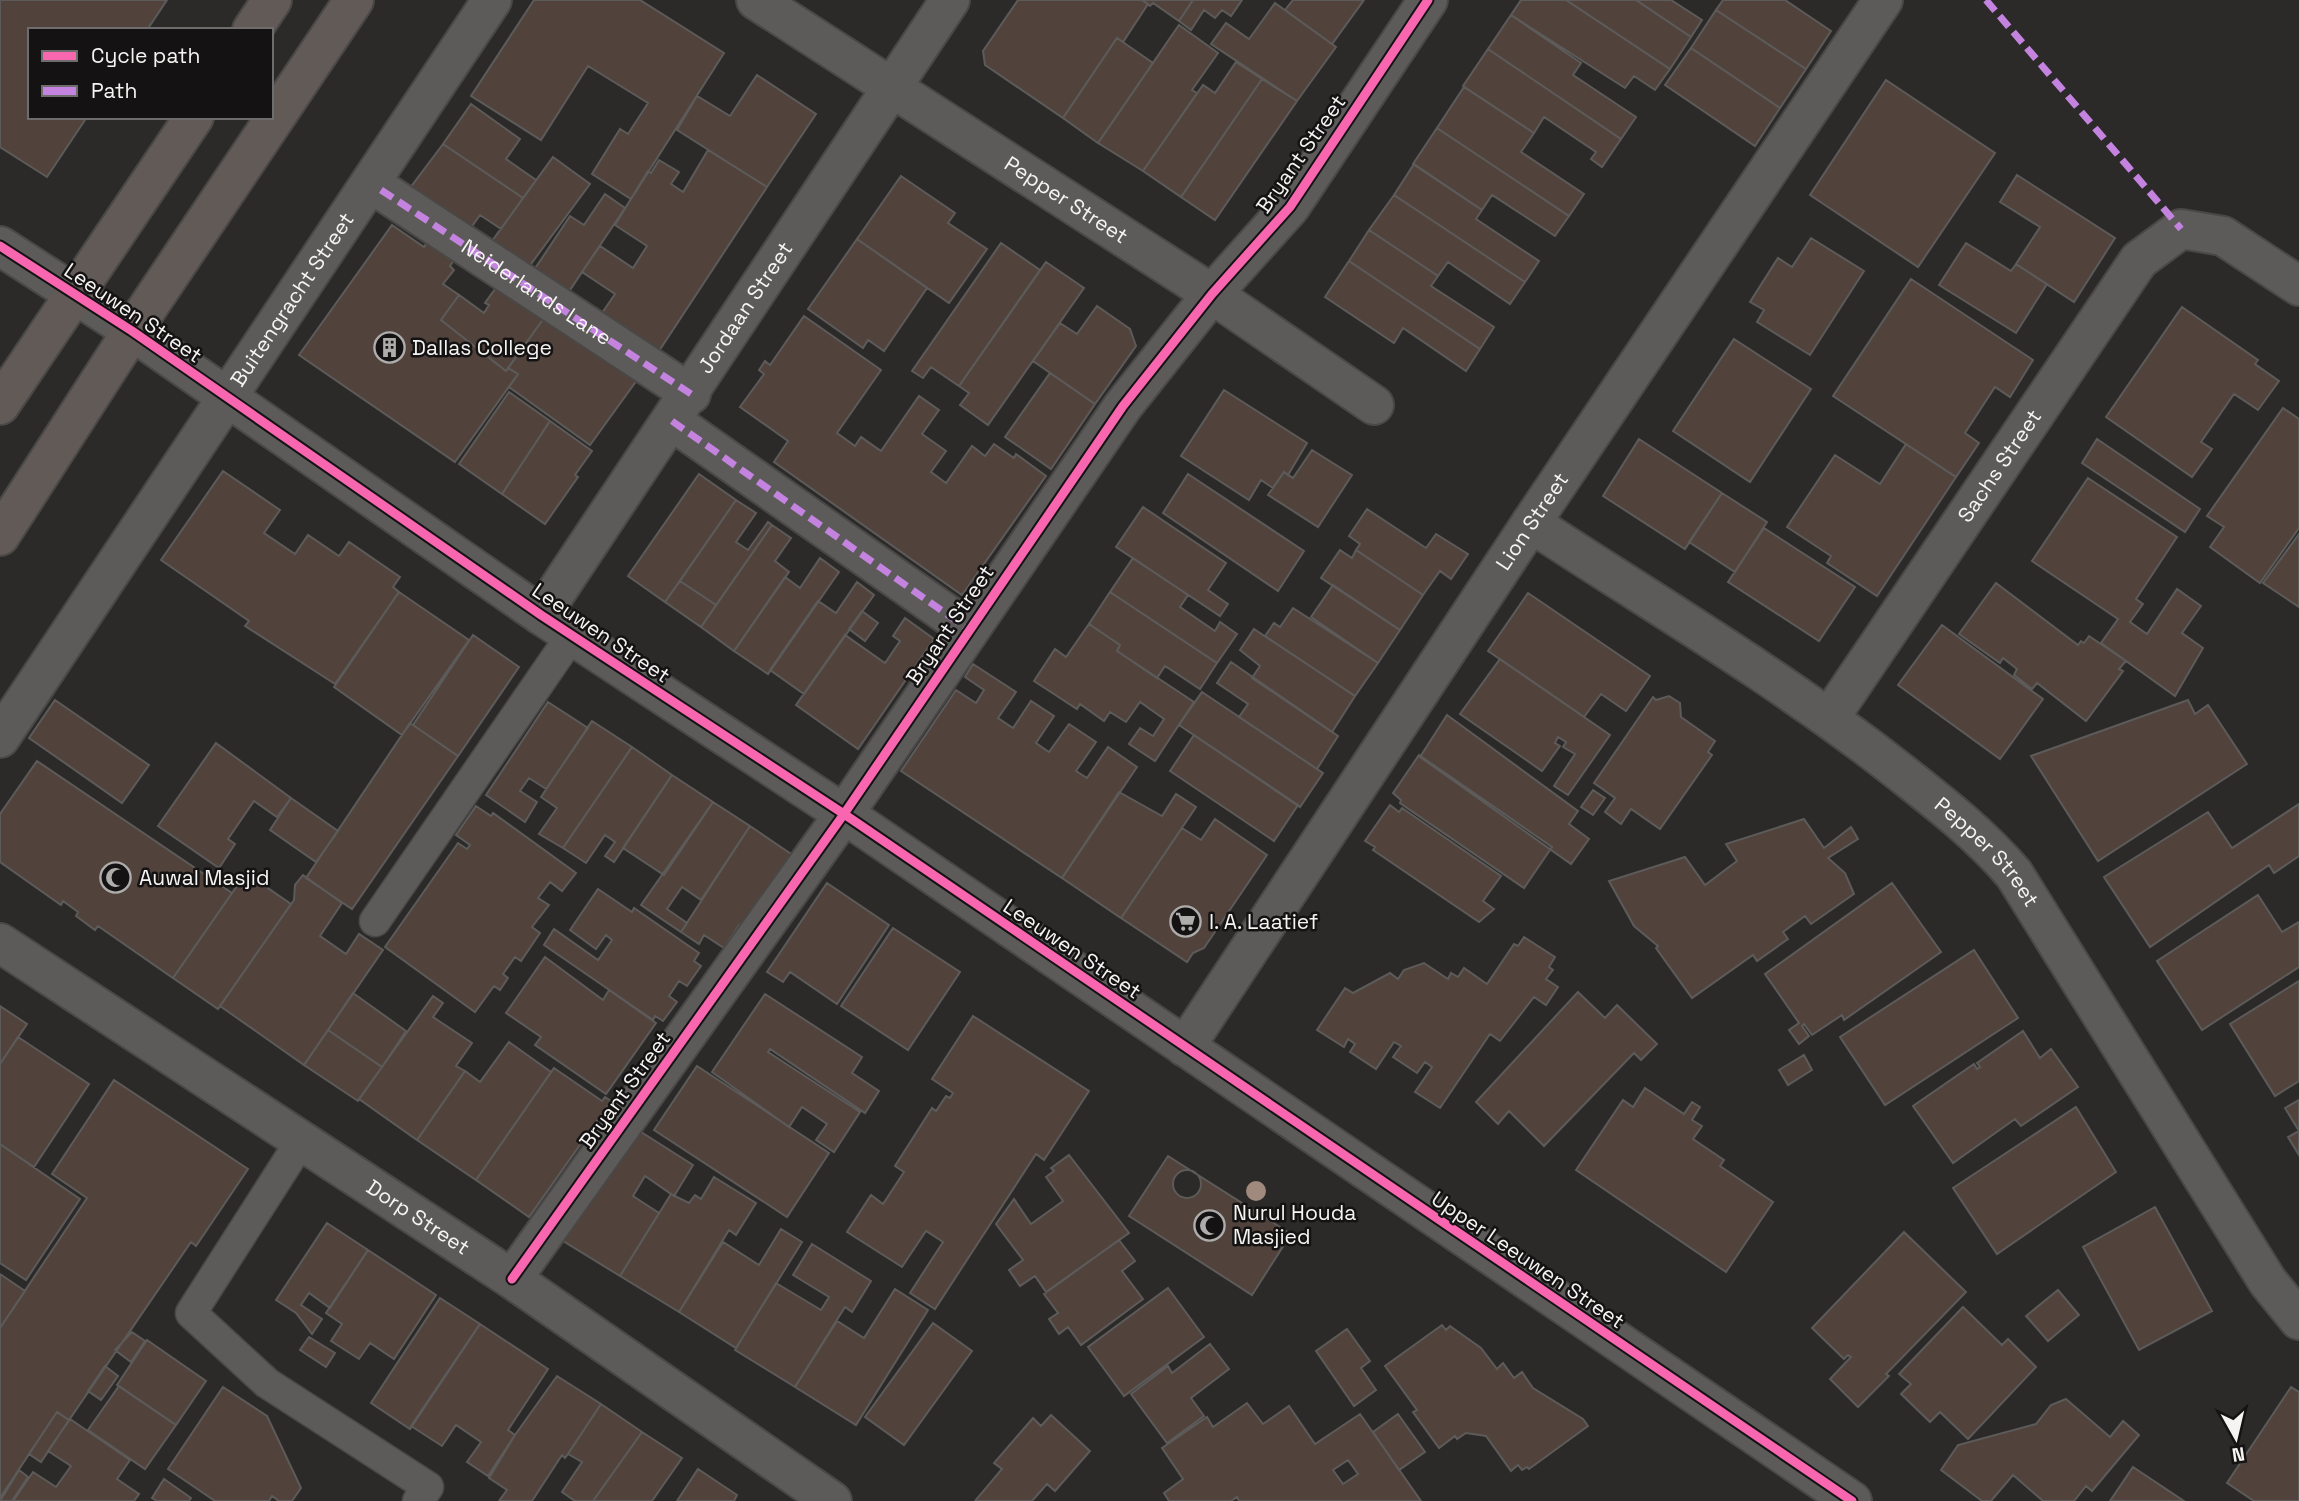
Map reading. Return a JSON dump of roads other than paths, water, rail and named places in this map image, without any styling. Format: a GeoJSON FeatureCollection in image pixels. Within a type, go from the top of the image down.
{"type":"FeatureCollection","features":[{"type":"Feature","properties":{"kind":"main road"},"geometry":{"type":"LineString","coordinates":[[253,28],[272,0]]}},
{"type":"Feature","properties":{"kind":"main road"},"geometry":{"type":"LineString","coordinates":[[0,536],[132,331],[354,0]]}},
{"type":"Feature","properties":{"kind":"main road"},"geometry":{"type":"LineString","coordinates":[[0,405],[193,119]]}},
{"type":"Feature","properties":{"kind":"street","name":"Buitengracht Street"},"geometry":{"type":"LineString","coordinates":[[0,738],[492,0]]}},
{"type":"Feature","properties":{"kind":"street","name":"Pepper Street"},"geometry":{"type":"LineString","coordinates":[[756,0],[893,85],[1212,294],[1374,405]]}},
{"type":"Feature","properties":{"kind":"street","name":"Jordaan Street"},"geometry":{"type":"LineString","coordinates":[[557,625],[681,407],[950,0]]}},
{"type":"Feature","properties":{"kind":"street","name":"Bryant Street"},"geometry":{"type":"LineString","coordinates":[[512,1279],[845,814],[968,629],[1123,406],[1212,294],[1290,207],[1428,0]]}},
{"type":"Feature","properties":{"kind":"street","name":"Lion Street"},"geometry":{"type":"LineString","coordinates":[[1185,1047],[1531,523],[1883,0]]}},
{"type":"Feature","properties":{"kind":"street","name":"Neiderlands Lane"},"geometry":{"type":"LineString","coordinates":[[381,190],[681,407],[968,629]]}},
{"type":"Feature","properties":{"kind":"street","name":"Sachs Street"},"geometry":{"type":"LineString","coordinates":[[1830,717],[2139,260],[2182,229],[2223,236],[2299,286]]}},
{"type":"Feature","properties":{"kind":"street","name":"Leeuwen Street"},"geometry":{"type":"LineString","coordinates":[[0,246],[132,331],[557,625],[845,814],[1185,1047]]}},
{"type":"Feature","properties":{"kind":"street","name":"Pepper Street"},"geometry":{"type":"LineString","coordinates":[[1531,523],[1830,717],[1966,824],[2014,874],[2268,1282],[2299,1320]]}},
{"type":"Feature","properties":{"kind":"street","name":"Dorp Street"},"geometry":{"type":"LineString","coordinates":[[0,943],[512,1279],[827,1500]]}},
{"type":"Feature","properties":{"kind":"street","name":"Upper Leeuwen Street"},"geometry":{"type":"LineString","coordinates":[[1185,1047],[1852,1501]]}},
{"type":"Feature","properties":{"kind":"lane"},"geometry":{"type":"LineString","coordinates":[[375,921],[557,625]]}},
{"type":"Feature","properties":{"kind":"lane"},"geometry":{"type":"LineString","coordinates":[[301,1141],[191,1313],[267,1383],[428,1487],[418,1501]]}},
{"type":"Feature","properties":{"kind":"place","name":"Dallas College"},"geometry":{"type":"Point","coordinates":[389,348]}},
{"type":"Feature","properties":{"kind":"place","name":"Auwal Masjid"},"geometry":{"type":"Point","coordinates":[116,878]}},
{"type":"Feature","properties":{"kind":"place","name":"I. A. Laatief"},"geometry":{"type":"Point","coordinates":[1186,922]}},
{"type":"Feature","properties":{"kind":"place","name":"Nurul Houda Masjied"},"geometry":{"type":"Point","coordinates":[1210,1225]}}]}
